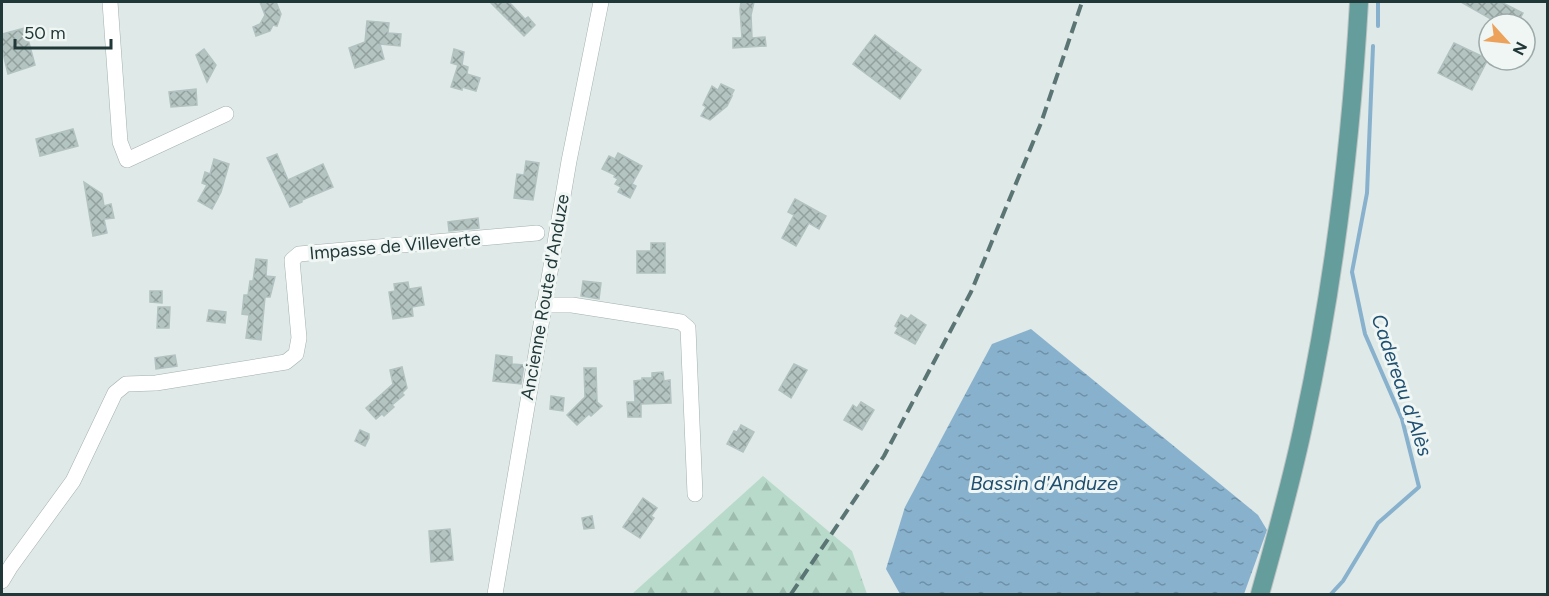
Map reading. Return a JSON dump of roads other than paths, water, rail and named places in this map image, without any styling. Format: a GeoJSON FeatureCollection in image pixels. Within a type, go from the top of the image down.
{"type":"FeatureCollection","features":[{"type":"Feature","properties":{"kind":"main road"},"geometry":{"type":"LineString","coordinates":[[1260,594],[1294,469],[1320,343],[1342,191],[1359,2]]}},
{"type":"Feature","properties":{"kind":"street"},"geometry":{"type":"LineString","coordinates":[[110,2],[120,142],[127,160],[226,114]]}},
{"type":"Feature","properties":{"kind":"street","name":"Ancienne Route d'Anduze"},"geometry":{"type":"LineString","coordinates":[[495,594],[543,305],[601,2]]}},
{"type":"Feature","properties":{"kind":"street","name":"Impasse de Villeverte"},"geometry":{"type":"LineString","coordinates":[[2,581],[10,566],[73,481],[115,393],[126,384],[156,383],[286,362],[296,354],[299,338],[292,260],[299,254],[537,233]]}},
{"type":"Feature","properties":{"kind":"street"},"geometry":{"type":"LineString","coordinates":[[543,305],[572,305],[670,320],[681,322],[688,328],[695,494]]}},
{"type":"Feature","properties":{"kind":"water","name":"Bassin d'Anduze"},"geometry":{"type":"Polygon","coordinates":[[[1031,329],[1258,515],[1267,530],[1244,594],[900,594],[886,569],[905,507],[992,344],[1031,329]]]}},
{"type":"Feature","properties":{"kind":"waterway","name":"Cadereau d'Alès"},"geometry":{"type":"LineString","coordinates":[[1378,2],[1378,26]]}},
{"type":"Feature","properties":{"kind":"waterway","name":"Cadereau d'Alès"},"geometry":{"type":"LineString","coordinates":[[1331,594],[1343,581],[1378,523],[1419,487],[1402,419],[1365,334],[1352,272],[1367,193],[1373,46]]}},
{"type":"Feature","properties":{"kind":"railway"},"geometry":{"type":"LineString","coordinates":[[791,594],[884,456],[971,292],[1041,123],[1082,2]]}}]}
